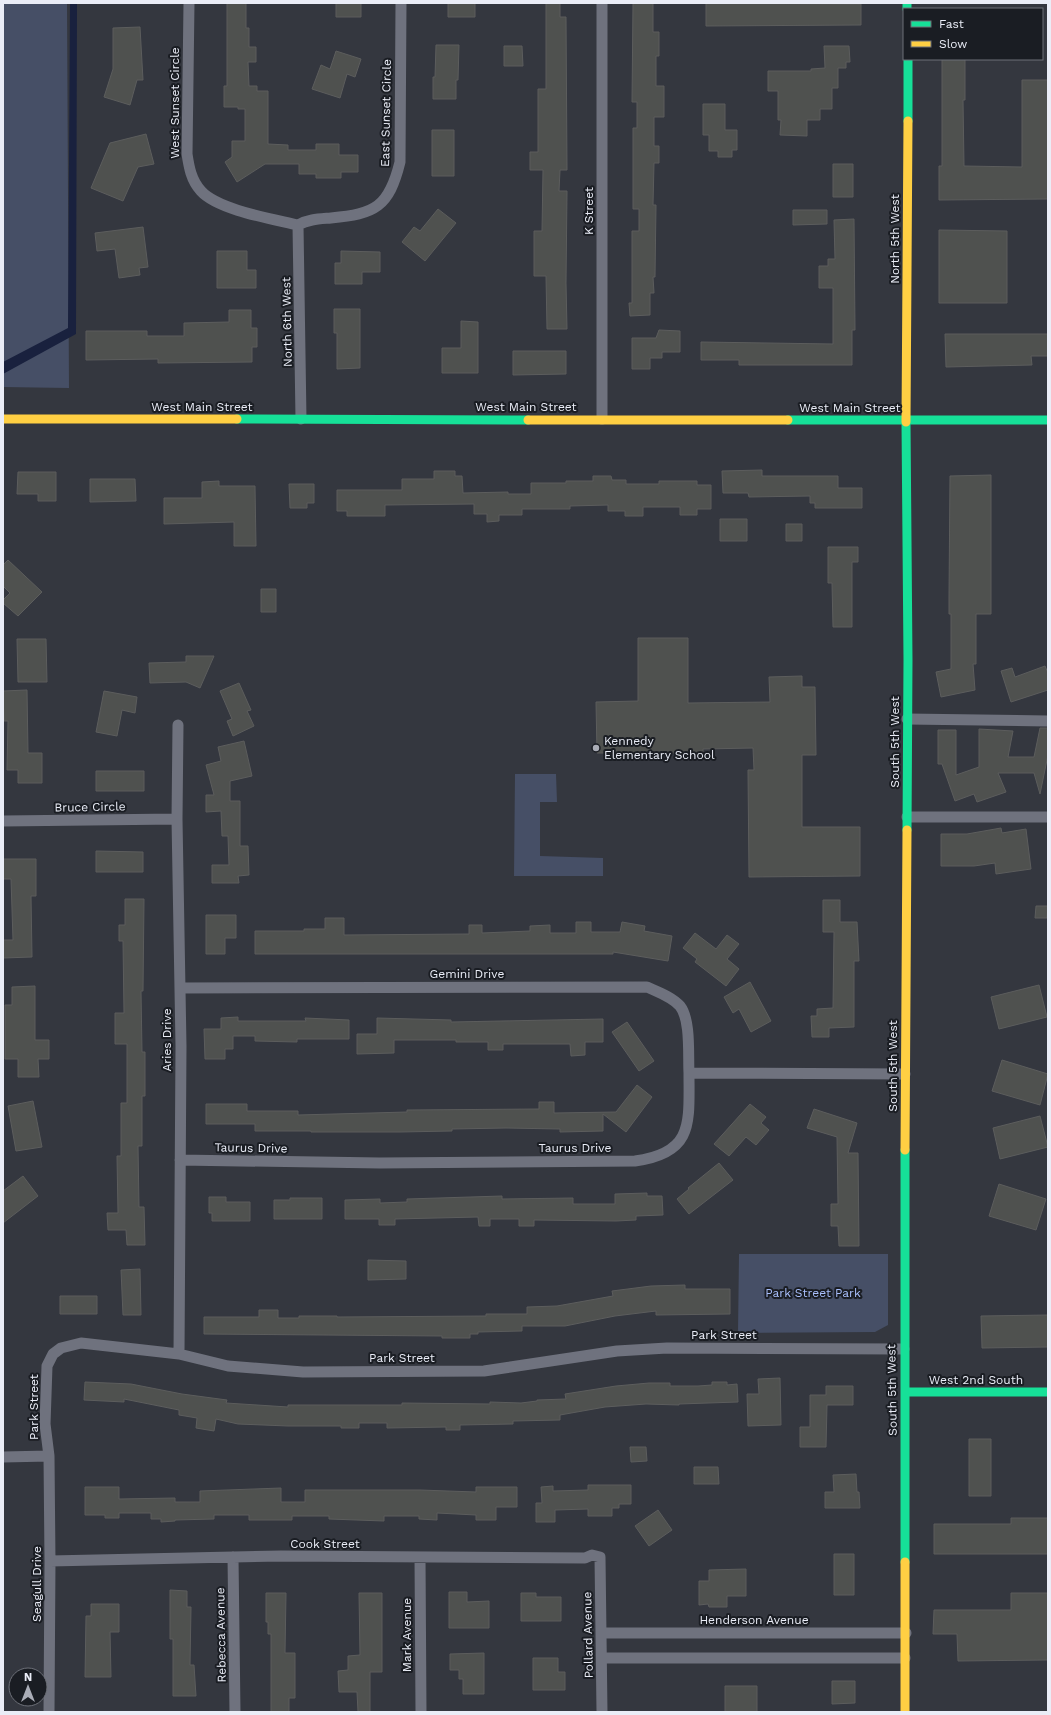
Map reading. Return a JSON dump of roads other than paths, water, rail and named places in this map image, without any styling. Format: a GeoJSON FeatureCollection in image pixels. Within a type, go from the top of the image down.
{"type":"FeatureCollection","features":[{"type":"Feature","properties":{"kind":"street","name":"West Sunset Circle"},"geometry":{"type":"LineString","coordinates":[[189,3],[187,154],[188,167],[193,180],[200,190],[209,198],[237,210],[298,225]]}},
{"type":"Feature","properties":{"kind":"street","name":"East Sunset Circle"},"geometry":{"type":"LineString","coordinates":[[298,225],[307,220],[357,215],[369,211],[380,204],[390,192],[396,179],[400,162],[401,3]]}},
{"type":"Feature","properties":{"kind":"street","name":"K Street"},"geometry":{"type":"LineString","coordinates":[[602,3],[602,419]]}},
{"type":"Feature","properties":{"kind":"street","name":"North 5th West"},"geometry":{"type":"LineString","coordinates":[[906,420],[908,60]]}},
{"type":"Feature","properties":{"kind":"street","name":"North 6th West"},"geometry":{"type":"LineString","coordinates":[[298,225],[301,419]]}},
{"type":"Feature","properties":{"kind":"street","name":"West Main Street"},"geometry":{"type":"LineString","coordinates":[[3,419],[1048,420]]}},
{"type":"Feature","properties":{"kind":"street","name":"South 5th West"},"geometry":{"type":"LineString","coordinates":[[905,1712],[906,1633],[904,1349],[907,817],[906,719],[908,660],[906,420]]}},
{"type":"Feature","properties":{"kind":"street"},"geometry":{"type":"LineString","coordinates":[[906,719],[1048,721]]}},
{"type":"Feature","properties":{"kind":"street","name":"Aries Drive"},"geometry":{"type":"LineString","coordinates":[[178,725],[177,819],[180,988],[179,1354]]}},
{"type":"Feature","properties":{"kind":"street"},"geometry":{"type":"LineString","coordinates":[[907,817],[1048,817]]}},
{"type":"Feature","properties":{"kind":"street","name":"Bruce Circle"},"geometry":{"type":"LineString","coordinates":[[3,822],[177,819]]}},
{"type":"Feature","properties":{"kind":"street","name":"Gemini Drive"},"geometry":{"type":"LineString","coordinates":[[180,988],[647,987],[675,1002],[683,1011],[686,1020],[689,1073]]}},
{"type":"Feature","properties":{"kind":"street"},"geometry":{"type":"LineString","coordinates":[[689,1073],[905,1074]]}},
{"type":"Feature","properties":{"kind":"street","name":"Taurus Drive"},"geometry":{"type":"LineString","coordinates":[[180,1160],[380,1163],[634,1161],[653,1158],[678,1142],[684,1135],[689,1117],[689,1073]]}},
{"type":"Feature","properties":{"kind":"street","name":"Park Street"},"geometry":{"type":"LineString","coordinates":[[3,1457],[49,1456],[45,1424],[47,1366],[53,1354],[61,1348],[81,1343],[179,1354],[228,1366],[303,1372],[484,1371],[618,1351],[667,1348],[904,1349]]}},
{"type":"Feature","properties":{"kind":"street","name":"West 2nd South"},"geometry":{"type":"LineString","coordinates":[[905,1392],[1048,1392]]}},
{"type":"Feature","properties":{"kind":"street","name":"Seagull Drive"},"geometry":{"type":"LineString","coordinates":[[49,1456],[49,1712]]}},
{"type":"Feature","properties":{"kind":"street","name":"Cook Street"},"geometry":{"type":"LineString","coordinates":[[50,1561],[233,1557],[585,1558],[592,1555],[600,1557]]}},
{"type":"Feature","properties":{"kind":"street","name":"Rebecca Avenue"},"geometry":{"type":"LineString","coordinates":[[233,1557],[234,1712]]}},
{"type":"Feature","properties":{"kind":"street","name":"Mark Avenue"},"geometry":{"type":"LineString","coordinates":[[420,1557],[421,1712]]}},
{"type":"Feature","properties":{"kind":"street","name":"Pollard Avenue"},"geometry":{"type":"LineString","coordinates":[[600,1557],[602,1712]]}},
{"type":"Feature","properties":{"kind":"street","name":"Henderson Avenue"},"geometry":{"type":"LineString","coordinates":[[601,1633],[906,1633]]}},
{"type":"Feature","properties":{"kind":"street"},"geometry":{"type":"LineString","coordinates":[[602,1658],[905,1658]]}},
{"type":"Feature","properties":{"kind":"place","name":"Kennedy Elementary School"},"geometry":{"type":"Point","coordinates":[596,748]}},
{"type":"Feature","properties":{"kind":"park label","name":"Park Street Park"},"geometry":{"type":"Point","coordinates":[813,1293]}}]}
